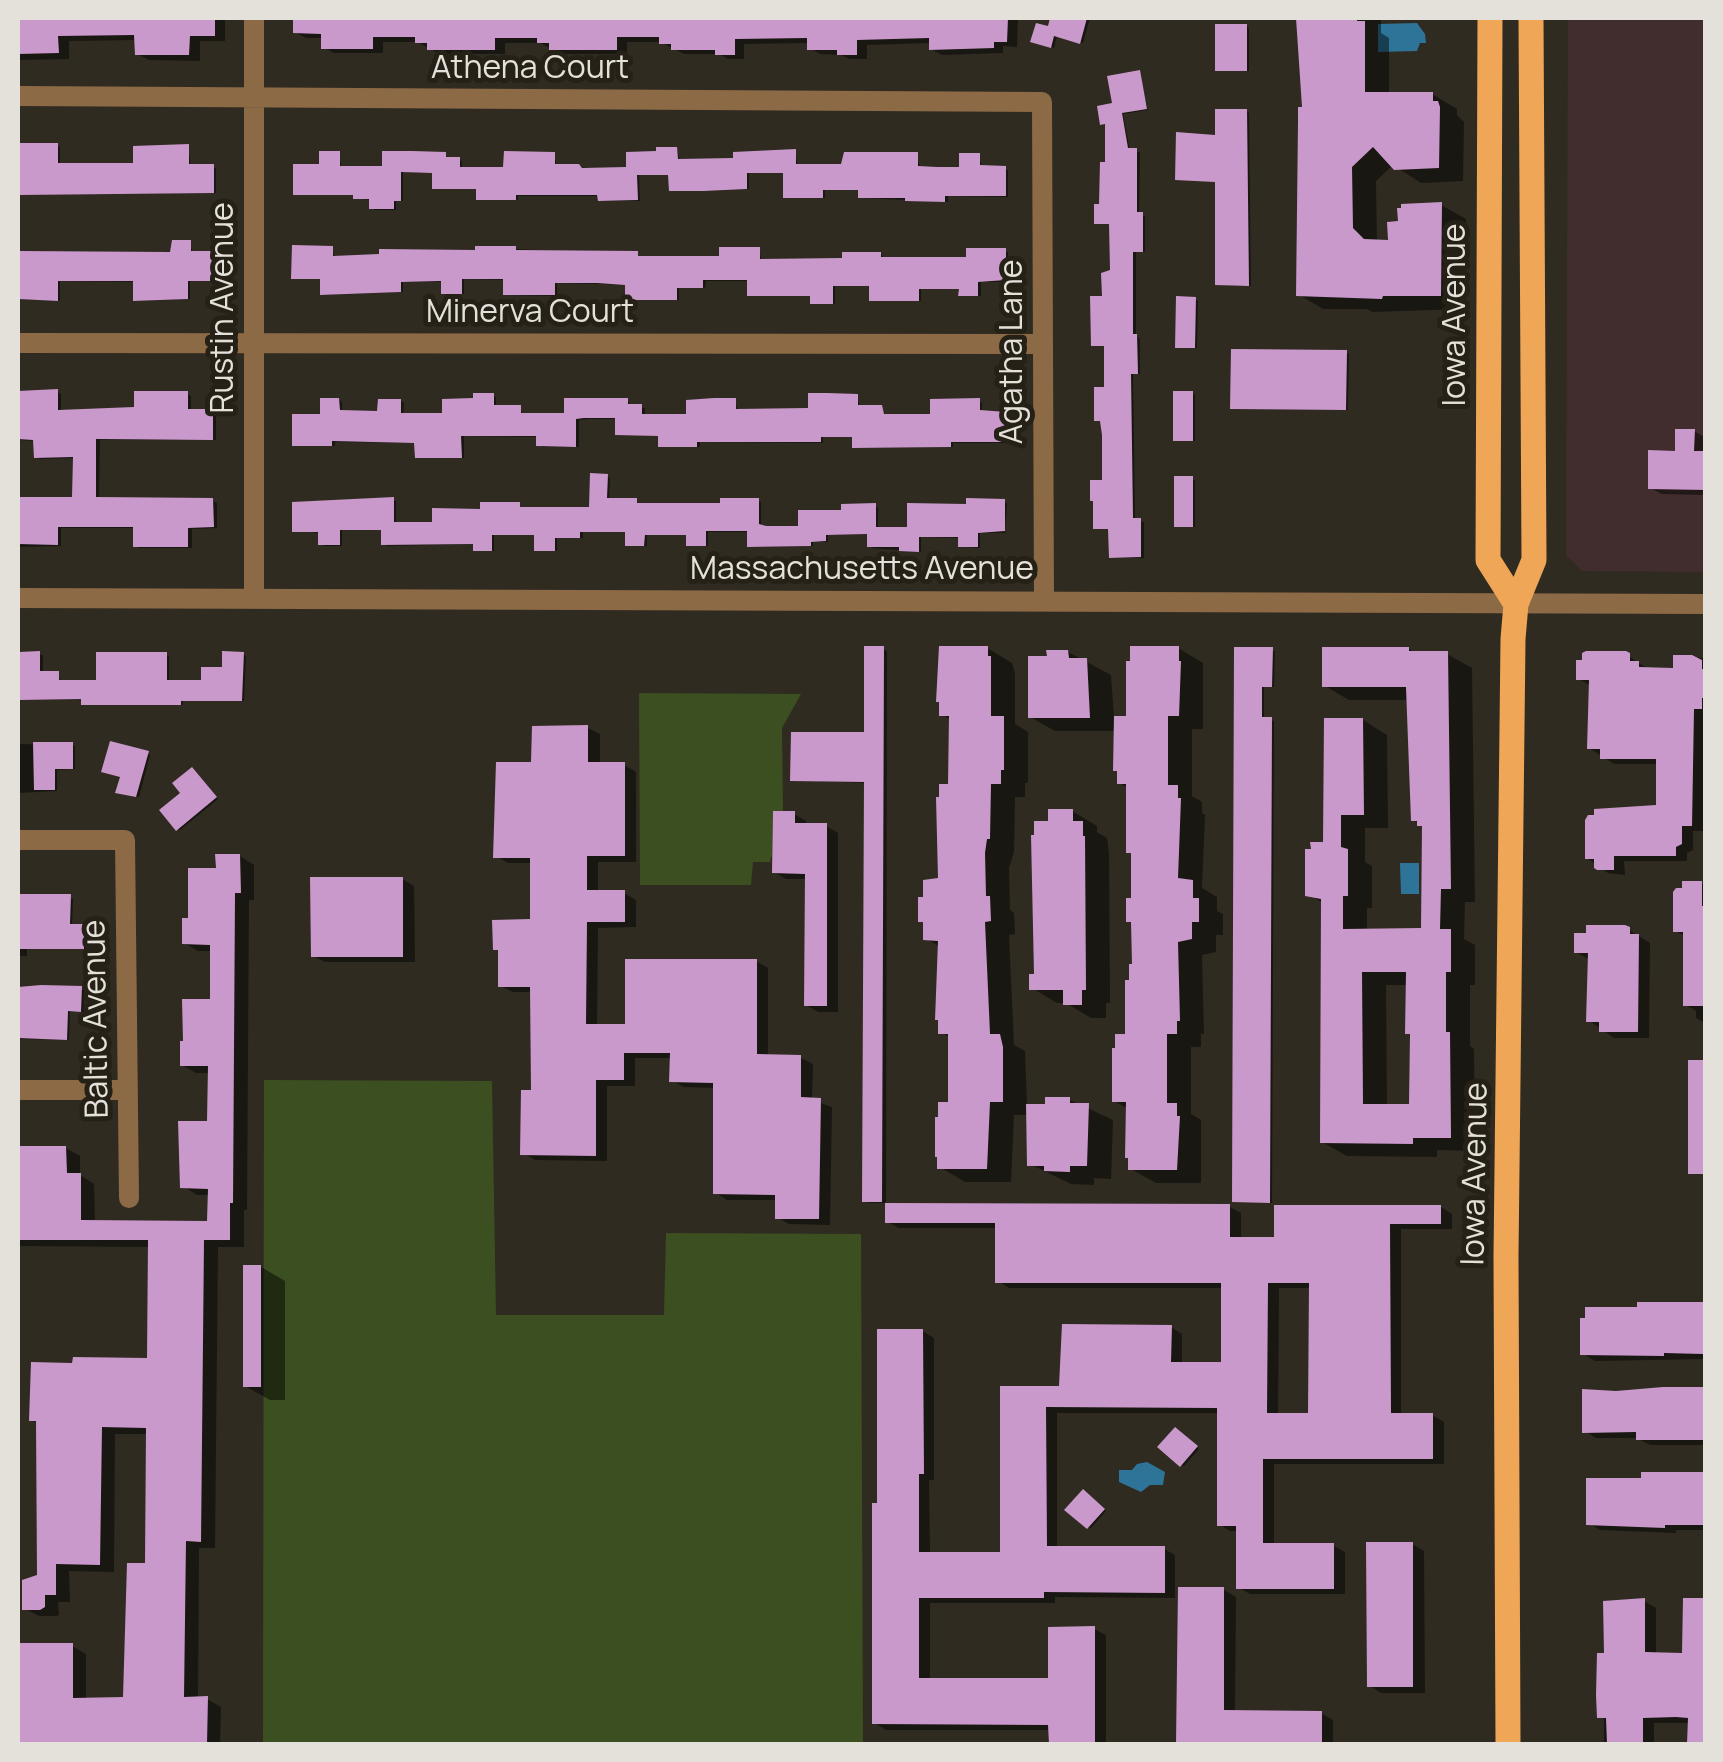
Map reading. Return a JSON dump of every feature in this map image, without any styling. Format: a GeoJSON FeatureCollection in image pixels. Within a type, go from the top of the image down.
{"type":"FeatureCollection","features":[{"type":"Feature","properties":{"kind":"main road","name":"Iowa Avenue"},"geometry":{"type":"LineString","coordinates":[[1490,18],[1488,560],[1516,604]]}},
{"type":"Feature","properties":{"kind":"main road","name":"Iowa Avenue"},"geometry":{"type":"LineString","coordinates":[[1508,1744],[1506,1256],[1516,604],[1534,560],[1532,18]]}},
{"type":"Feature","properties":{"kind":"street","name":"Rustin Avenue"},"geometry":{"type":"LineString","coordinates":[[254,18],[254,598]]}},
{"type":"Feature","properties":{"kind":"street","name":"Athena Court"},"geometry":{"type":"LineString","coordinates":[[18,96],[1042,102]]}},
{"type":"Feature","properties":{"kind":"street","name":"Agatha Lane"},"geometry":{"type":"LineString","coordinates":[[1042,102],[1044,601]]}},
{"type":"Feature","properties":{"kind":"street","name":"Minerva Court"},"geometry":{"type":"LineString","coordinates":[[18,343],[1043,344]]}},
{"type":"Feature","properties":{"kind":"street","name":"Massachusetts Avenue"},"geometry":{"type":"LineString","coordinates":[[18,598],[1706,604]]}},
{"type":"Feature","properties":{"kind":"street","name":"Baltic Avenue"},"geometry":{"type":"LineString","coordinates":[[18,840],[125,840],[129,1198]]}},
{"type":"Feature","properties":{"kind":"street"},"geometry":{"type":"LineString","coordinates":[[18,1090],[127,1090]]}},
{"type":"Feature","properties":{"kind":"shaded area"},"geometry":{"type":"Polygon","coordinates":[[[1568,18],[1705,18],[1705,572],[1582,571],[1566,555],[1568,18]]]}},
{"type":"Feature","properties":{"kind":"green space"},"geometry":{"type":"Polygon","coordinates":[[[639,693],[801,694],[782,728],[783,811],[773,812],[772,855],[770,862],[753,862],[751,885],[640,885],[639,693]]]}},
{"type":"Feature","properties":{"kind":"green space"},"geometry":{"type":"Polygon","coordinates":[[[264,1080],[492,1081],[496,1315],[664,1315],[666,1233],[861,1234],[863,1744],[263,1744],[264,1080]]]}},
{"type":"Feature","properties":{"kind":"water"},"geometry":{"type":"Polygon","coordinates":[[[1417,23],[1426,43],[1420,43],[1417,51],[1378,52],[1378,24],[1417,23]]]}},
{"type":"Feature","properties":{"kind":"water"},"geometry":{"type":"Polygon","coordinates":[[[1400,863],[1419,863],[1419,894],[1401,894],[1400,863]]]}},
{"type":"Feature","properties":{"kind":"water"},"geometry":{"type":"Polygon","coordinates":[[[1147,1462],[1165,1472],[1163,1485],[1150,1485],[1141,1492],[1119,1482],[1119,1470],[1132,1470],[1147,1462]]]}},
{"type":"Feature","properties":{"kind":"building"},"geometry":{"type":"Polygon","coordinates":[[[18,18],[215,18],[215,36],[190,36],[189,55],[135,55],[134,35],[58,36],[59,53],[18,54],[18,18]]]}},
{"type":"Feature","properties":{"kind":"building"},"geometry":{"type":"Polygon","coordinates":[[[293,18],[1008,18],[1007,42],[994,42],[994,48],[929,50],[929,38],[857,40],[857,55],[837,55],[837,50],[807,50],[807,38],[735,39],[735,55],[715,55],[715,50],[671,50],[671,44],[659,44],[659,37],[617,37],[617,50],[549,50],[549,43],[537,43],[537,38],[495,38],[495,50],[427,50],[427,43],[415,43],[415,37],[373,37],[373,49],[321,49],[321,34],[293,33],[293,18]]]}},
{"type":"Feature","properties":{"kind":"building"},"geometry":{"type":"Polygon","coordinates":[[[1050,18],[1087,18],[1080,44],[1054,36],[1051,48],[1030,42],[1036,23],[1048,26],[1050,18]]]}},
{"type":"Feature","properties":{"kind":"building"},"geometry":{"type":"Polygon","coordinates":[[[1296,18],[1365,21],[1365,92],[1433,92],[1433,101],[1438,101],[1439,168],[1394,170],[1373,147],[1352,167],[1353,228],[1364,239],[1388,240],[1387,222],[1398,221],[1397,208],[1401,204],[1442,202],[1441,296],[1296,296],[1298,107],[1302,107],[1296,18]]]}},
{"type":"Feature","properties":{"kind":"building"},"geometry":{"type":"Polygon","coordinates":[[[1215,24],[1247,24],[1247,71],[1215,71],[1215,24]]]}},
{"type":"Feature","properties":{"kind":"building"},"geometry":{"type":"Polygon","coordinates":[[[1140,70],[1147,109],[1122,113],[1128,148],[1137,148],[1137,212],[1143,212],[1143,252],[1133,252],[1133,334],[1137,334],[1138,374],[1131,374],[1133,518],[1141,518],[1141,557],[1109,558],[1108,529],[1093,529],[1090,501],[1090,480],[1102,480],[1102,435],[1100,421],[1094,421],[1094,387],[1104,387],[1104,346],[1091,346],[1090,296],[1102,296],[1101,273],[1110,270],[1109,224],[1094,224],[1094,204],[1099,204],[1100,162],[1105,162],[1105,124],[1100,125],[1097,106],[1112,103],[1107,76],[1140,70]]]}},
{"type":"Feature","properties":{"kind":"building"},"geometry":{"type":"Polygon","coordinates":[[[1215,109],[1247,109],[1249,286],[1215,285],[1215,182],[1175,180],[1176,132],[1215,135],[1215,109]]]}},
{"type":"Feature","properties":{"kind":"building"},"geometry":{"type":"Polygon","coordinates":[[[18,143],[58,143],[58,163],[133,163],[133,146],[189,144],[189,164],[214,164],[214,193],[18,195],[18,143]]]}},
{"type":"Feature","properties":{"kind":"building"},"geometry":{"type":"Polygon","coordinates":[[[656,147],[677,147],[678,159],[733,158],[733,152],[796,149],[796,164],[841,164],[844,152],[918,152],[918,166],[937,167],[959,167],[959,153],[980,153],[980,165],[1006,166],[1006,196],[945,196],[945,202],[905,201],[858,198],[858,190],[823,190],[823,198],[783,198],[783,173],[747,173],[747,189],[704,191],[669,191],[668,175],[637,175],[638,200],[598,201],[597,195],[516,195],[516,200],[476,200],[476,189],[432,189],[432,173],[401,172],[401,201],[394,201],[394,209],[369,209],[369,199],[353,199],[353,195],[293,195],[293,164],[319,164],[319,151],[340,151],[340,166],[382,166],[382,151],[446,152],[446,157],[460,157],[460,167],[503,167],[504,151],[555,152],[555,164],[579,164],[582,168],[626,167],[626,152],[656,151],[656,147]]]}},
{"type":"Feature","properties":{"kind":"building"},"geometry":{"type":"Polygon","coordinates":[[[172,240],[191,240],[191,251],[214,251],[214,281],[188,281],[188,299],[133,301],[133,281],[58,281],[58,301],[18,299],[18,251],[170,252],[172,240]]]}},
{"type":"Feature","properties":{"kind":"building"},"geometry":{"type":"Polygon","coordinates":[[[292,245],[333,246],[333,256],[379,254],[379,249],[475,250],[475,246],[516,246],[516,250],[719,256],[719,247],[760,247],[760,259],[842,258],[842,252],[881,252],[881,257],[966,257],[966,248],[1006,248],[1006,280],[978,282],[978,296],[958,296],[959,289],[919,289],[919,301],[869,301],[869,286],[833,286],[833,304],[810,304],[810,296],[747,296],[747,280],[703,280],[703,288],[677,288],[677,300],[625,300],[625,285],[597,283],[555,283],[555,295],[503,295],[503,279],[462,279],[462,294],[441,294],[441,281],[401,282],[401,292],[320,295],[320,279],[291,279],[292,245]]]}},
{"type":"Feature","properties":{"kind":"building"},"geometry":{"type":"Polygon","coordinates":[[[1176,296],[1196,297],[1195,348],[1175,348],[1176,296]]]}},
{"type":"Feature","properties":{"kind":"building"},"geometry":{"type":"Polygon","coordinates":[[[1231,349],[1347,350],[1346,410],[1230,409],[1231,349]]]}},
{"type":"Feature","properties":{"kind":"building"},"geometry":{"type":"Polygon","coordinates":[[[58,389],[58,410],[134,407],[134,391],[188,391],[188,409],[213,409],[213,440],[96,439],[96,497],[213,498],[214,527],[188,528],[188,547],[133,547],[133,527],[58,527],[58,545],[18,544],[18,497],[72,497],[73,457],[34,458],[33,440],[18,439],[18,391],[58,389]]]}},
{"type":"Feature","properties":{"kind":"building"},"geometry":{"type":"Polygon","coordinates":[[[1173,391],[1193,391],[1193,441],[1173,441],[1173,391]]]}},
{"type":"Feature","properties":{"kind":"building"},"geometry":{"type":"Polygon","coordinates":[[[473,393],[494,393],[494,405],[521,405],[521,413],[564,413],[564,398],[628,398],[628,404],[642,404],[642,414],[686,414],[686,400],[714,398],[736,398],[736,409],[808,408],[808,393],[827,393],[858,394],[858,405],[882,405],[884,414],[930,414],[930,399],[980,398],[980,410],[1006,412],[1006,442],[852,448],[852,437],[821,437],[821,442],[697,442],[697,447],[658,447],[658,436],[615,435],[615,418],[584,418],[576,419],[576,447],[536,446],[536,436],[461,436],[462,458],[415,458],[414,443],[332,441],[332,446],[292,446],[292,414],[320,414],[320,398],[339,398],[340,410],[377,411],[378,399],[401,399],[401,413],[442,413],[442,399],[473,398],[473,393]]]}},
{"type":"Feature","properties":{"kind":"building"},"geometry":{"type":"Polygon","coordinates":[[[1675,429],[1695,429],[1694,451],[1706,451],[1706,490],[1648,489],[1648,450],[1675,451],[1675,429]]]}},
{"type":"Feature","properties":{"kind":"building"},"geometry":{"type":"Polygon","coordinates":[[[590,473],[608,474],[607,498],[637,498],[637,503],[720,503],[720,498],[759,498],[759,524],[766,526],[798,526],[798,510],[841,510],[841,504],[876,503],[876,527],[907,527],[907,503],[966,504],[966,498],[1005,499],[1005,531],[978,533],[978,547],[958,547],[958,537],[919,537],[919,552],[899,551],[899,547],[867,547],[867,534],[826,535],[826,541],[811,542],[811,546],[747,547],[747,531],[706,531],[706,546],[686,546],[686,535],[645,535],[644,546],[625,546],[625,532],[580,532],[580,538],[555,538],[555,551],[534,551],[534,535],[492,535],[492,551],[473,551],[473,544],[381,545],[381,530],[340,530],[340,545],[318,545],[318,532],[292,532],[292,502],[394,497],[394,522],[432,522],[432,508],[480,509],[480,502],[520,502],[520,507],[589,507],[590,473]]]}},
{"type":"Feature","properties":{"kind":"building"},"geometry":{"type":"Polygon","coordinates":[[[1174,476],[1193,476],[1193,527],[1174,527],[1174,476]]]}},
{"type":"Feature","properties":{"kind":"building"},"geometry":{"type":"Polygon","coordinates":[[[864,646],[884,646],[882,1202],[862,1202],[864,782],[790,781],[791,732],[864,732],[864,646]]]}},
{"type":"Feature","properties":{"kind":"building"},"geometry":{"type":"Polygon","coordinates":[[[939,646],[988,646],[991,716],[1004,716],[1004,770],[1001,784],[991,784],[990,839],[985,853],[991,921],[985,922],[990,1034],[1000,1034],[1003,1047],[1003,1102],[990,1102],[987,1169],[937,1169],[935,1157],[938,1102],[948,1102],[948,1034],[938,1034],[935,1020],[938,941],[923,940],[918,897],[923,897],[923,880],[938,878],[936,797],[939,784],[948,784],[949,716],[939,716],[936,702],[939,646]]]}},
{"type":"Feature","properties":{"kind":"building"},"geometry":{"type":"Polygon","coordinates":[[[1130,646],[1179,646],[1181,661],[1179,716],[1168,716],[1168,785],[1178,785],[1181,798],[1178,878],[1193,880],[1193,898],[1199,898],[1199,922],[1192,922],[1192,939],[1178,942],[1180,1021],[1177,1034],[1167,1034],[1167,1103],[1177,1103],[1180,1116],[1177,1170],[1128,1170],[1126,1102],[1112,1102],[1112,1048],[1115,1034],[1125,1034],[1125,980],[1129,980],[1132,964],[1131,922],[1126,922],[1126,898],[1131,898],[1131,853],[1126,853],[1126,784],[1117,784],[1117,771],[1113,771],[1114,716],[1126,716],[1126,661],[1130,661],[1130,646]]]}},
{"type":"Feature","properties":{"kind":"building"},"geometry":{"type":"Polygon","coordinates":[[[1234,647],[1273,647],[1272,687],[1262,687],[1262,717],[1272,717],[1270,1203],[1232,1202],[1234,647]]]}},
{"type":"Feature","properties":{"kind":"building"},"geometry":{"type":"Polygon","coordinates":[[[1322,647],[1448,651],[1451,889],[1441,889],[1440,929],[1451,929],[1446,1032],[1450,1032],[1451,1138],[1413,1138],[1413,1144],[1320,1143],[1321,899],[1305,896],[1305,849],[1311,849],[1310,842],[1323,842],[1324,718],[1363,718],[1364,815],[1341,815],[1341,847],[1348,849],[1343,929],[1421,928],[1422,826],[1411,821],[1406,687],[1322,687],[1322,647]],[[1362,972],[1363,1104],[1409,1104],[1406,972],[1362,972]]]}},
{"type":"Feature","properties":{"kind":"building"},"geometry":{"type":"Polygon","coordinates":[[[1046,650],[1068,650],[1069,658],[1087,658],[1090,718],[1028,718],[1028,656],[1047,656],[1046,650]]]}},
{"type":"Feature","properties":{"kind":"building"},"geometry":{"type":"Polygon","coordinates":[[[40,651],[40,671],[59,671],[59,680],[96,680],[96,652],[167,652],[167,680],[201,680],[201,667],[222,667],[222,651],[244,652],[242,701],[81,705],[81,699],[20,700],[19,652],[40,651]]]}},
{"type":"Feature","properties":{"kind":"building"},"geometry":{"type":"Polygon","coordinates":[[[1586,651],[1626,651],[1630,661],[1639,661],[1639,667],[1673,668],[1673,655],[1692,655],[1702,660],[1702,669],[1706,669],[1706,698],[1702,698],[1702,709],[1694,709],[1692,826],[1682,826],[1682,844],[1676,847],[1676,856],[1614,856],[1614,870],[1597,870],[1594,859],[1585,859],[1585,820],[1594,815],[1594,809],[1656,805],[1656,759],[1600,759],[1600,749],[1587,749],[1589,680],[1576,680],[1576,660],[1582,660],[1586,651]]]}},
{"type":"Feature","properties":{"kind":"building"},"geometry":{"type":"Polygon","coordinates":[[[588,725],[588,762],[625,762],[625,856],[587,856],[587,890],[625,890],[625,922],[587,922],[586,1024],[625,1024],[625,959],[757,959],[757,1054],[801,1055],[801,1097],[821,1098],[819,1219],[775,1219],[775,1195],[713,1194],[713,1083],[669,1082],[670,1053],[624,1053],[624,1080],[596,1080],[596,1156],[520,1155],[521,1090],[531,1090],[530,987],[498,987],[498,950],[493,950],[492,920],[530,919],[530,858],[493,858],[496,762],[531,762],[532,726],[588,725]]]}},
{"type":"Feature","properties":{"kind":"building"},"geometry":{"type":"Polygon","coordinates":[[[110,741],[149,751],[136,797],[115,793],[120,777],[101,772],[110,741]]]}},
{"type":"Feature","properties":{"kind":"building"},"geometry":{"type":"Polygon","coordinates":[[[33,742],[73,742],[73,769],[55,769],[55,790],[34,790],[33,742]]]}},
{"type":"Feature","properties":{"kind":"building"},"geometry":{"type":"Polygon","coordinates":[[[192,767],[217,797],[176,831],[159,810],[180,793],[172,783],[192,767]]]}},
{"type":"Feature","properties":{"kind":"building"},"geometry":{"type":"Polygon","coordinates":[[[1048,809],[1073,809],[1073,821],[1083,821],[1086,990],[1082,990],[1082,1005],[1063,1005],[1063,990],[1029,990],[1029,974],[1034,974],[1031,835],[1034,821],[1048,821],[1048,809]]]}},
{"type":"Feature","properties":{"kind":"building"},"geometry":{"type":"Polygon","coordinates":[[[773,811],[795,811],[795,823],[827,823],[827,1006],[804,1006],[805,874],[772,873],[773,811]]]}},
{"type":"Feature","properties":{"kind":"building"},"geometry":{"type":"Polygon","coordinates":[[[215,854],[240,854],[241,893],[235,893],[230,1240],[204,1240],[201,1542],[186,1541],[184,1697],[208,1696],[207,1744],[18,1744],[18,1643],[73,1643],[73,1698],[123,1697],[127,1563],[145,1563],[146,1428],[102,1427],[100,1565],[56,1564],[56,1595],[45,1595],[45,1607],[40,1610],[22,1610],[22,1580],[37,1575],[36,1421],[29,1421],[31,1362],[72,1363],[73,1357],[147,1358],[148,1240],[18,1240],[18,1146],[66,1146],[67,1173],[81,1173],[81,1220],[207,1221],[208,1189],[180,1188],[178,1121],[207,1121],[208,1066],[180,1066],[180,1041],[182,999],[210,999],[210,945],[182,944],[182,918],[188,918],[188,868],[216,868],[215,854]]]}},
{"type":"Feature","properties":{"kind":"building"},"geometry":{"type":"Polygon","coordinates":[[[310,877],[403,877],[403,957],[311,957],[310,877]]]}},
{"type":"Feature","properties":{"kind":"building"},"geometry":{"type":"Polygon","coordinates":[[[1682,881],[1702,881],[1702,906],[1706,906],[1706,1006],[1683,1006],[1683,932],[1673,932],[1673,892],[1682,888],[1682,881]]]}},
{"type":"Feature","properties":{"kind":"building"},"geometry":{"type":"Polygon","coordinates":[[[18,894],[71,894],[70,924],[84,924],[84,949],[18,949],[18,894]]]}},
{"type":"Feature","properties":{"kind":"building"},"geometry":{"type":"Polygon","coordinates":[[[1586,925],[1625,925],[1630,927],[1630,934],[1639,934],[1638,1032],[1599,1032],[1599,1022],[1586,1022],[1588,953],[1574,953],[1574,933],[1586,933],[1586,925]]]}},
{"type":"Feature","properties":{"kind":"building"},"geometry":{"type":"Polygon","coordinates":[[[82,986],[81,1012],[68,1011],[67,1040],[18,1038],[18,987],[82,986]]]}},
{"type":"Feature","properties":{"kind":"building"},"geometry":{"type":"Polygon","coordinates":[[[1688,1060],[1706,1060],[1706,1174],[1688,1174],[1688,1060]]]}},
{"type":"Feature","properties":{"kind":"building"},"geometry":{"type":"Polygon","coordinates":[[[1045,1097],[1070,1097],[1070,1103],[1089,1103],[1087,1166],[1070,1166],[1070,1172],[1027,1166],[1026,1104],[1045,1104],[1045,1097]]]}},
{"type":"Feature","properties":{"kind":"building"},"geometry":{"type":"Polygon","coordinates":[[[885,1203],[1230,1204],[1230,1237],[1274,1237],[1274,1205],[1441,1205],[1441,1224],[1390,1224],[1391,1413],[1433,1413],[1433,1459],[1263,1459],[1263,1543],[1334,1543],[1334,1589],[1236,1589],[1236,1526],[1217,1526],[1217,1408],[1046,1407],[1047,1546],[1165,1546],[1165,1593],[1044,1592],[1044,1598],[919,1598],[919,1678],[1048,1678],[1048,1627],[1095,1626],[1095,1744],[1049,1744],[1048,1725],[872,1724],[877,1329],[923,1329],[924,1474],[919,1474],[919,1552],[1000,1552],[1000,1386],[1059,1386],[1062,1324],[1172,1325],[1171,1362],[1221,1362],[1221,1283],[995,1283],[995,1223],[885,1223],[885,1203]],[[1268,1283],[1267,1413],[1308,1413],[1309,1283],[1268,1283]]]}},
{"type":"Feature","properties":{"kind":"building"},"geometry":{"type":"Polygon","coordinates":[[[243,1265],[261,1265],[261,1387],[243,1387],[243,1265]]]}},
{"type":"Feature","properties":{"kind":"building"},"geometry":{"type":"Polygon","coordinates":[[[1637,1302],[1706,1302],[1706,1351],[1664,1356],[1580,1355],[1580,1318],[1585,1318],[1585,1307],[1637,1307],[1637,1302]]]}},
{"type":"Feature","properties":{"kind":"building"},"geometry":{"type":"Polygon","coordinates":[[[1706,1387],[1704,1440],[1636,1440],[1636,1432],[1582,1433],[1582,1389],[1706,1387]]]}},
{"type":"Feature","properties":{"kind":"building"},"geometry":{"type":"Polygon","coordinates":[[[1175,1427],[1198,1446],[1180,1467],[1157,1447],[1175,1427]]]}},
{"type":"Feature","properties":{"kind":"building"},"geometry":{"type":"Polygon","coordinates":[[[1641,1472],[1706,1472],[1706,1525],[1586,1525],[1586,1478],[1641,1478],[1641,1472]]]}},
{"type":"Feature","properties":{"kind":"building"},"geometry":{"type":"Polygon","coordinates":[[[1083,1489],[1105,1509],[1087,1529],[1064,1510],[1083,1489]]]}},
{"type":"Feature","properties":{"kind":"building"},"geometry":{"type":"Polygon","coordinates":[[[1366,1542],[1413,1542],[1413,1687],[1367,1687],[1366,1542]]]}},
{"type":"Feature","properties":{"kind":"building"},"geometry":{"type":"Polygon","coordinates":[[[1178,1587],[1224,1587],[1224,1710],[1322,1711],[1322,1744],[1176,1744],[1178,1587]]]}},
{"type":"Feature","properties":{"kind":"building"},"geometry":{"type":"Polygon","coordinates":[[[1645,1598],[1645,1652],[1682,1653],[1683,1598],[1706,1598],[1706,1744],[1687,1744],[1688,1718],[1676,1717],[1643,1718],[1643,1744],[1607,1744],[1606,1718],[1597,1718],[1596,1695],[1597,1653],[1604,1653],[1603,1601],[1645,1598]]]}}]}
